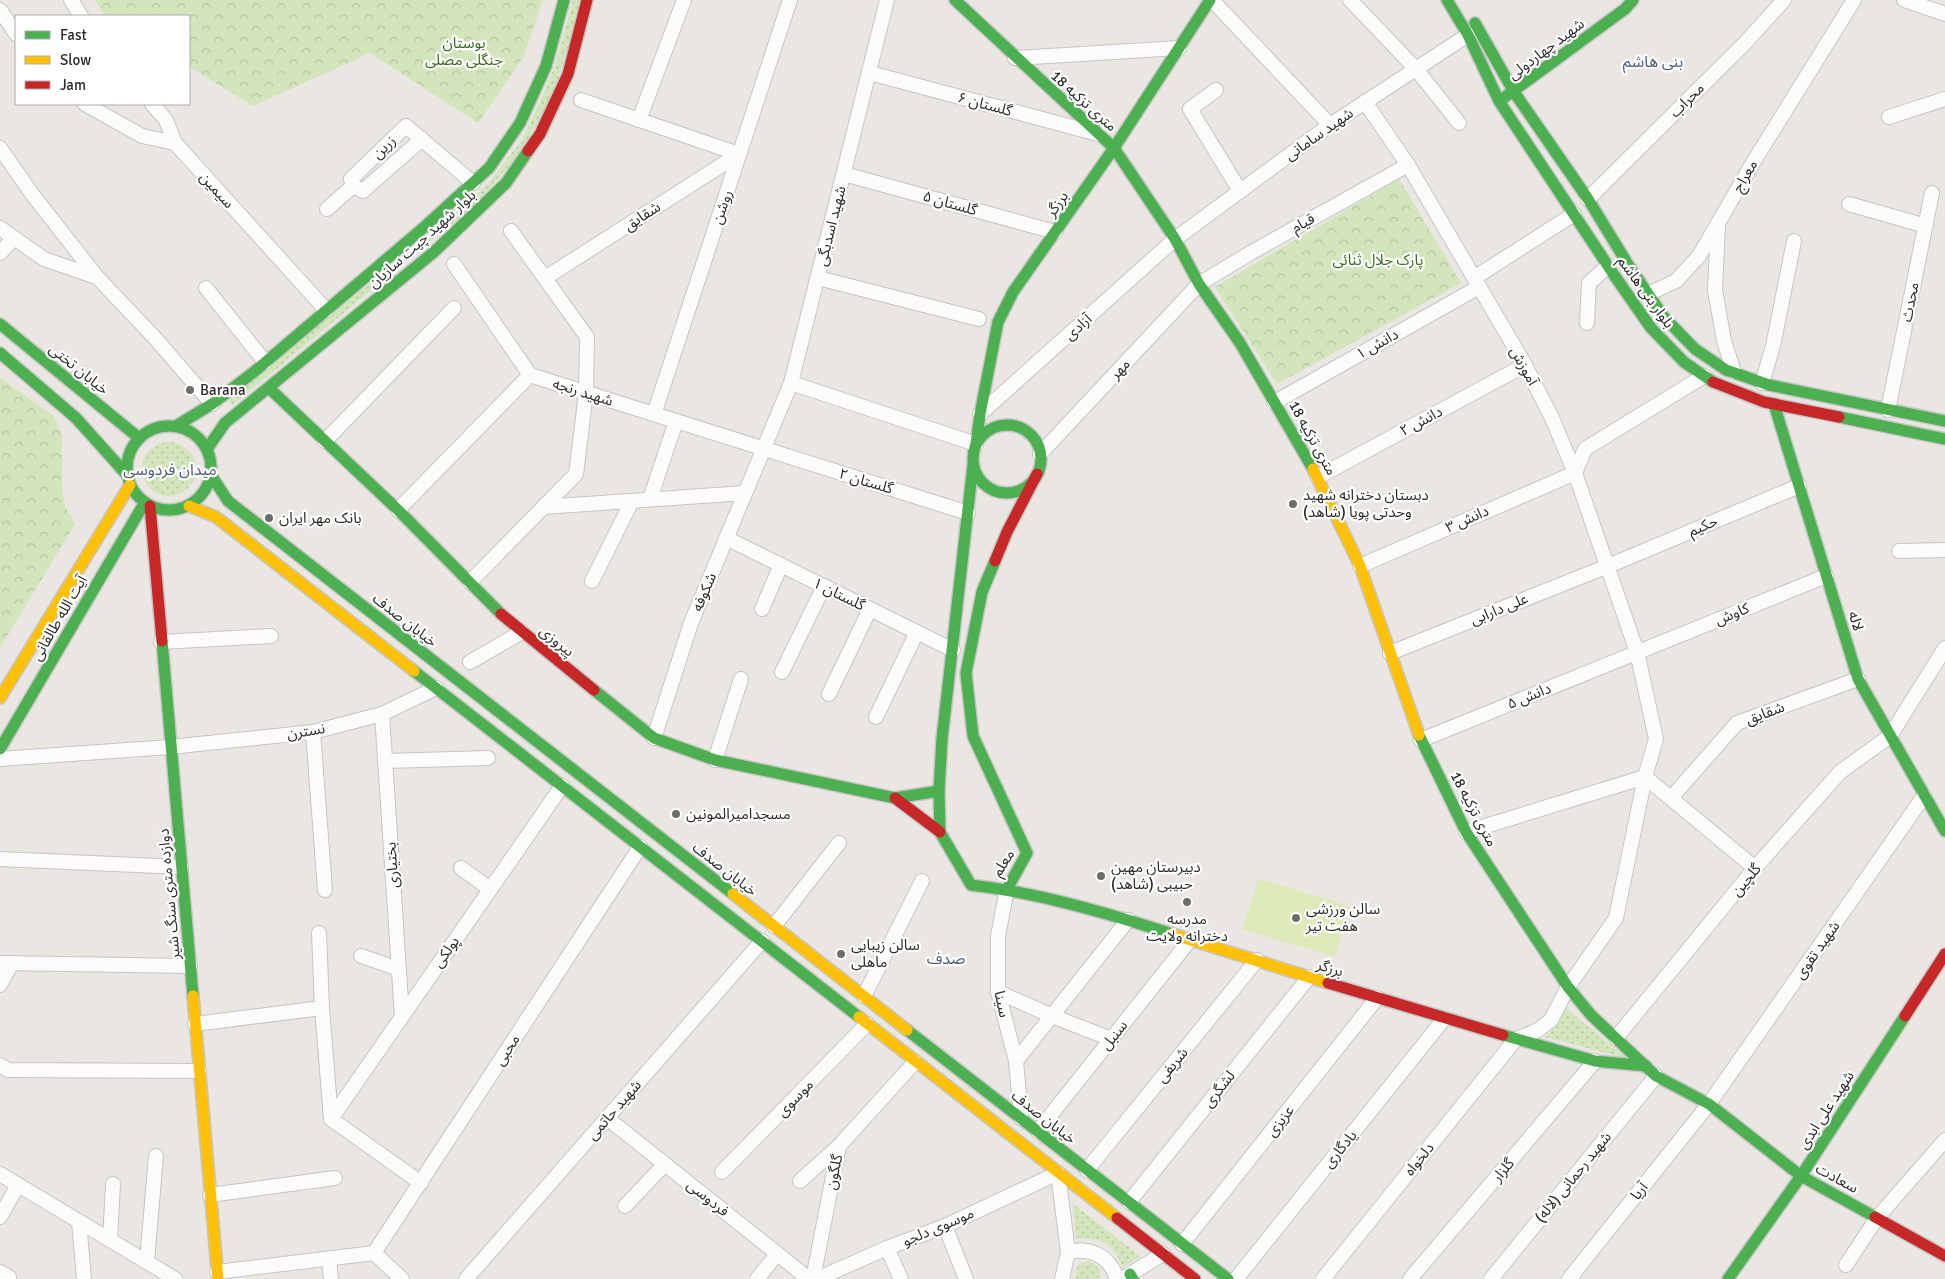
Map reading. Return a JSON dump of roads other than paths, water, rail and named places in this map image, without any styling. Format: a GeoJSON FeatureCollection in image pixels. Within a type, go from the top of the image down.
{"type":"FeatureCollection","features":[{"type":"Feature","properties":{"kind":"street"},"geometry":{"type":"LineString","coordinates":[[71,0],[80,15]]}},
{"type":"Feature","properties":{"kind":"street","name":"بلوار شهید چیت سازیان"},"geometry":{"type":"LineString","coordinates":[[176,426],[212,404],[265,362],[422,229],[489,168],[520,123],[546,66],[564,0]]}},
{"type":"Feature","properties":{"kind":"street","name":"بلوار شهید چیت سازیان"},"geometry":{"type":"LineString","coordinates":[[207,449],[225,423],[434,252],[506,183],[540,134],[568,74],[588,0]]}},
{"type":"Feature","properties":{"kind":"street"},"geometry":{"type":"LineString","coordinates":[[639,120],[684,0]]}},
{"type":"Feature","properties":{"kind":"street","name":"روشن"},"geometry":{"type":"LineString","coordinates":[[654,414],[790,0]]}},
{"type":"Feature","properties":{"kind":"street","name":"شهید اسدبگی"},"geometry":{"type":"LineString","coordinates":[[763,449],[791,383],[887,0]]}},
{"type":"Feature","properties":{"kind":"street","name":"18 متری تزکیه"},"geometry":{"type":"LineString","coordinates":[[955,0],[1015,58],[1114,148],[1175,240],[1199,284],[1240,343],[1276,402],[1318,478],[1360,566],[1421,740],[1466,832],[1568,987],[1591,1014],[1651,1071]]}},
{"type":"Feature","properties":{"kind":"street"},"geometry":{"type":"LineString","coordinates":[[1211,0],[1330,125]]}},
{"type":"Feature","properties":{"kind":"street","name":"برزگر"},"geometry":{"type":"LineString","coordinates":[[976,444],[998,322],[1013,292],[1114,148],[1211,0]]}},
{"type":"Feature","properties":{"kind":"street"},"geometry":{"type":"LineString","coordinates":[[1350,0],[1416,69],[1459,123]]}},
{"type":"Feature","properties":{"kind":"street","name":"بلوار بنی هاشم"},"geometry":{"type":"LineString","coordinates":[[1447,0],[1468,34],[1499,101],[1651,328],[1684,362],[1718,385],[1774,404],[1945,439]]}},
{"type":"Feature","properties":{"kind":"street","name":"محراب"},"geometry":{"type":"LineString","coordinates":[[1588,199],[1745,43],[1784,0]]}},
{"type":"Feature","properties":{"kind":"street","name":"معراج"},"geometry":{"type":"LineString","coordinates":[[1734,372],[1724,341],[1715,290],[1718,223],[1754,161],[1854,0]]}},
{"type":"Feature","properties":{"kind":"street"},"geometry":{"type":"LineString","coordinates":[[1904,0],[1945,14]]}},
{"type":"Feature","properties":{"kind":"street","name":"شهید چهاردولی"},"geometry":{"type":"LineString","coordinates":[[1499,101],[1514,92],[1626,3]]}},
{"type":"Feature","properties":{"kind":"street"},"geometry":{"type":"LineString","coordinates":[[0,10],[15,32]]}},
{"type":"Feature","properties":{"kind":"street","name":"بلوار بنی هاشم"},"geometry":{"type":"LineString","coordinates":[[1472,17],[1514,92],[1588,199],[1629,266],[1664,317],[1695,349],[1726,370],[1762,383],[1945,421]]}},
{"type":"Feature","properties":{"kind":"street","name":"شهید سامانی"},"geometry":{"type":"LineString","coordinates":[[1175,240],[1330,125],[1468,34]]}},
{"type":"Feature","properties":{"kind":"street"},"geometry":{"type":"LineString","coordinates":[[1015,58],[1179,48]]}},
{"type":"Feature","properties":{"kind":"street","name":"گلستان ۶"},"geometry":{"type":"LineString","coordinates":[[870,73],[1099,135]]}},
{"type":"Feature","properties":{"kind":"street"},"geometry":{"type":"LineString","coordinates":[[1216,90],[1190,109],[1240,191]]}},
{"type":"Feature","properties":{"kind":"street"},"geometry":{"type":"LineString","coordinates":[[1889,117],[1945,99]]}},
{"type":"Feature","properties":{"kind":"street"},"geometry":{"type":"LineString","coordinates":[[581,100],[739,154]]}},
{"type":"Feature","properties":{"kind":"street","name":"آموزش"},"geometry":{"type":"LineString","coordinates":[[1365,102],[1408,165],[1525,366],[1552,418],[1575,473],[1637,652],[1656,739],[1645,777],[1616,918],[1568,987],[1551,1020],[1538,1030],[1515,1040]]}},
{"type":"Feature","properties":{"kind":"street"},"geometry":{"type":"LineString","coordinates":[[87,105],[142,136],[176,143]]}},
{"type":"Feature","properties":{"kind":"street","name":"سیمین"},"geometry":{"type":"LineString","coordinates":[[153,105],[166,120],[176,143],[326,310]]}},
{"type":"Feature","properties":{"kind":"street","name":"زرین"},"geometry":{"type":"LineString","coordinates":[[327,209],[354,186],[351,179],[406,126],[473,183]]}},
{"type":"Feature","properties":{"kind":"street"},"geometry":{"type":"LineString","coordinates":[[354,186],[363,191],[422,139]]}},
{"type":"Feature","properties":{"kind":"street"},"geometry":{"type":"LineString","coordinates":[[0,148],[32,194],[97,277],[154,336],[212,404]]}},
{"type":"Feature","properties":{"kind":"street","name":"شقایق"},"geometry":{"type":"LineString","coordinates":[[545,278],[739,154]]}},
{"type":"Feature","properties":{"kind":"street","name":"قیام"},"geometry":{"type":"LineString","coordinates":[[1199,284],[1252,252],[1408,165]]}},
{"type":"Feature","properties":{"kind":"street","name":"گلستان ۵"},"geometry":{"type":"LineString","coordinates":[[844,174],[1055,232]]}},
{"type":"Feature","properties":{"kind":"street","name":"محدث"},"geometry":{"type":"LineString","coordinates":[[1888,410],[1932,193]]}},
{"type":"Feature","properties":{"kind":"street"},"geometry":{"type":"LineString","coordinates":[[1849,204],[1926,226]]}},
{"type":"Feature","properties":{"kind":"street","name":"دانش ۱"},"geometry":{"type":"LineString","coordinates":[[1276,402],[1477,282],[1574,214]]}},
{"type":"Feature","properties":{"kind":"street"},"geometry":{"type":"LineString","coordinates":[[1648,294],[1676,280],[1699,256],[1718,223]]}},
{"type":"Feature","properties":{"kind":"street"},"geometry":{"type":"LineString","coordinates":[[0,228],[44,259],[97,277]]}},
{"type":"Feature","properties":{"kind":"street"},"geometry":{"type":"LineString","coordinates":[[470,582],[576,474],[586,393],[587,336],[511,231]]}},
{"type":"Feature","properties":{"kind":"street"},"geometry":{"type":"LineString","coordinates":[[0,253],[14,238]]}},
{"type":"Feature","properties":{"kind":"street","name":"آزادی"},"geometry":{"type":"LineString","coordinates":[[980,414],[1175,240]]}},
{"type":"Feature","properties":{"kind":"street"},"geometry":{"type":"LineString","coordinates":[[1762,383],[1772,352],[1794,241]]}},
{"type":"Feature","properties":{"kind":"street"},"geometry":{"type":"LineString","coordinates":[[398,510],[530,375],[454,264]]}},
{"type":"Feature","properties":{"kind":"street"},"geometry":{"type":"LineString","coordinates":[[1587,323],[1588,283],[1608,266]]}},
{"type":"Feature","properties":{"kind":"street"},"geometry":{"type":"LineString","coordinates":[[818,278],[979,319]]}},
{"type":"Feature","properties":{"kind":"street","name":"مهر"},"geometry":{"type":"LineString","coordinates":[[1040,454],[1199,284]]}},
{"type":"Feature","properties":{"kind":"street"},"geometry":{"type":"LineString","coordinates":[[206,288],[265,362]]}},
{"type":"Feature","properties":{"kind":"street"},"geometry":{"type":"LineString","coordinates":[[325,440],[454,308]]}},
{"type":"Feature","properties":{"kind":"street","name":"خیابان تختی"},"geometry":{"type":"LineString","coordinates":[[0,324],[139,438]]}},
{"type":"Feature","properties":{"kind":"street"},"geometry":{"type":"LineString","coordinates":[[0,353],[76,418],[129,480],[136,495],[147,504],[162,510],[176,510],[189,506],[199,498],[207,487],[211,475],[211,461],[207,449],[199,438],[189,430],[176,426],[163,426],[150,430],[139,438],[132,449],[127,461],[129,480]]}},
{"type":"Feature","properties":{"kind":"street","name":"دانش ۲"},"geometry":{"type":"LineString","coordinates":[[1318,478],[1525,366]]}},
{"type":"Feature","properties":{"kind":"street","name":"شهید رنجه"},"geometry":{"type":"LineString","coordinates":[[530,375],[763,449]]}},
{"type":"Feature","properties":{"kind":"street"},"geometry":{"type":"LineString","coordinates":[[1575,473],[1585,449],[1704,376]]}},
{"type":"Feature","properties":{"kind":"street"},"geometry":{"type":"LineString","coordinates":[[791,383],[976,444]]}},
{"type":"Feature","properties":{"kind":"street","name":"پیروزی"},"geometry":{"type":"LineString","coordinates":[[269,388],[398,510],[509,622],[654,738],[715,760],[895,798]]}},
{"type":"Feature","properties":{"kind":"street","name":"لاله"},"geometry":{"type":"LineString","coordinates":[[1774,404],[1858,679],[1945,832]]}},
{"type":"Feature","properties":{"kind":"street"},"geometry":{"type":"LineString","coordinates":[[650,499],[676,421]]}},
{"type":"Feature","properties":{"kind":"street"},"geometry":{"type":"LineString","coordinates":[[1001,426],[1012,426],[1022,429],[1037,443],[1040,454],[1037,474],[1031,483],[1013,493],[1002,493],[992,490],[983,484],[973,465],[973,454],[976,444],[991,429],[1001,426]]}},
{"type":"Feature","properties":{"kind":"street","name":"شکوفه"},"geometry":{"type":"LineString","coordinates":[[654,738],[691,623],[763,449]]}},
{"type":"Feature","properties":{"kind":"street","name":"گلستان ۲"},"geometry":{"type":"LineString","coordinates":[[763,449],[968,513]]}},
{"type":"Feature","properties":{"kind":"street","name":"معلم"},"geometry":{"type":"LineString","coordinates":[[973,465],[942,739],[939,790],[940,832],[971,885],[1007,889],[1027,853],[973,736],[966,673],[982,592],[1007,532],[1037,474]]}},
{"type":"Feature","properties":{"kind":"street","name":"دانش ۳"},"geometry":{"type":"LineString","coordinates":[[1360,566],[1575,473]]}},
{"type":"Feature","properties":{"kind":"street","name":"خیابان صدف"},"geometry":{"type":"LineString","coordinates":[[211,475],[228,501],[1228,1279]]}},
{"type":"Feature","properties":{"kind":"street","name":"آیت الله طالقانی"},"geometry":{"type":"LineString","coordinates":[[0,698],[106,523],[129,480]]}},
{"type":"Feature","properties":{"kind":"street","name":"حکیم"},"geometry":{"type":"LineString","coordinates":[[1608,566],[1799,486]]}},
{"type":"Feature","properties":{"kind":"street"},"geometry":{"type":"LineString","coordinates":[[543,507],[745,493]]}},
{"type":"Feature","properties":{"kind":"street"},"geometry":{"type":"LineString","coordinates":[[592,581],[632,501]]}},
{"type":"Feature","properties":{"kind":"street","name":"آیت الله طالقانی"},"geometry":{"type":"LineString","coordinates":[[0,749],[120,542],[147,504]]}},
{"type":"Feature","properties":{"kind":"street","name":"دوازده متری سنگ شیر"},"geometry":{"type":"LineString","coordinates":[[147,504],[182,867],[217,1275]]}},
{"type":"Feature","properties":{"kind":"street"},"geometry":{"type":"LineString","coordinates":[[189,506],[216,517],[1195,1279]]}},
{"type":"Feature","properties":{"kind":"street","name":"گلستان ۱"},"geometry":{"type":"LineString","coordinates":[[726,538],[953,650]]}},
{"type":"Feature","properties":{"kind":"street"},"geometry":{"type":"LineString","coordinates":[[1899,551],[1945,550]]}},
{"type":"Feature","properties":{"kind":"street"},"geometry":{"type":"LineString","coordinates":[[762,609],[781,565]]}},
{"type":"Feature","properties":{"kind":"street","name":"علی دارابی"},"geometry":{"type":"LineString","coordinates":[[1390,653],[1608,566]]}},
{"type":"Feature","properties":{"kind":"street","name":"کاوش"},"geometry":{"type":"LineString","coordinates":[[1637,652],[1826,576]]}},
{"type":"Feature","properties":{"kind":"street"},"geometry":{"type":"LineString","coordinates":[[782,672],[824,586]]}},
{"type":"Feature","properties":{"kind":"street"},"geometry":{"type":"LineString","coordinates":[[829,694],[870,609]]}},
{"type":"Feature","properties":{"kind":"street"},"geometry":{"type":"LineString","coordinates":[[470,662],[522,632]]}},
{"type":"Feature","properties":{"kind":"street"},"geometry":{"type":"LineString","coordinates":[[876,717],[918,632]]}},
{"type":"Feature","properties":{"kind":"street"},"geometry":{"type":"LineString","coordinates":[[161,642],[271,636]]}},
{"type":"Feature","properties":{"kind":"street"},"geometry":{"type":"LineString","coordinates":[[1890,736],[1945,648]]}},
{"type":"Feature","properties":{"kind":"street","name":"دانش ۵"},"geometry":{"type":"LineString","coordinates":[[1421,740],[1637,652]]}},
{"type":"Feature","properties":{"kind":"street"},"geometry":{"type":"LineString","coordinates":[[715,760],[741,678]]}},
{"type":"Feature","properties":{"kind":"street","name":"شقایق"},"geometry":{"type":"LineString","coordinates":[[1671,798],[1737,724],[1858,679]]}},
{"type":"Feature","properties":{"kind":"street","name":"نسترن"},"geometry":{"type":"LineString","coordinates":[[0,759],[170,747],[313,732],[382,714],[436,688]]}},
{"type":"Feature","properties":{"kind":"street","name":"بختیاری"},"geometry":{"type":"LineString","coordinates":[[382,714],[402,1016]]}},
{"type":"Feature","properties":{"kind":"street"},"geometry":{"type":"LineString","coordinates":[[313,732],[325,890]]}},
{"type":"Feature","properties":{"kind":"street","name":"گلچین"},"geometry":{"type":"LineString","coordinates":[[1616,1038],[1755,868],[1840,772],[1890,736]]}},
{"type":"Feature","properties":{"kind":"street"},"geometry":{"type":"LineString","coordinates":[[385,761],[488,758]]}},
{"type":"Feature","properties":{"kind":"street"},"geometry":{"type":"LineString","coordinates":[[1466,832],[1645,777],[1755,868]]}},
{"type":"Feature","properties":{"kind":"street","name":"پولکی"},"geometry":{"type":"LineString","coordinates":[[331,1119],[562,786]]}},
{"type":"Feature","properties":{"kind":"street"},"geometry":{"type":"LineString","coordinates":[[895,798],[939,790]]}},
{"type":"Feature","properties":{"kind":"street","name":"شهید تقوی"},"geometry":{"type":"LineString","coordinates":[[1709,1104],[1924,796]]}},
{"type":"Feature","properties":{"kind":"street"},"geometry":{"type":"LineString","coordinates":[[895,798],[940,832]]}},
{"type":"Feature","properties":{"kind":"street"},"geometry":{"type":"LineString","coordinates":[[774,926],[839,843]]}},
{"type":"Feature","properties":{"kind":"street","name":"محبی"},"geometry":{"type":"LineString","coordinates":[[374,1253],[640,847]]}},
{"type":"Feature","properties":{"kind":"street"},"geometry":{"type":"LineString","coordinates":[[0,859],[182,867]]}},
{"type":"Feature","properties":{"kind":"street"},"geometry":{"type":"LineString","coordinates":[[461,868],[490,889]]}},
{"type":"Feature","properties":{"kind":"street"},"geometry":{"type":"LineString","coordinates":[[864,996],[922,881]]}},
{"type":"Feature","properties":{"kind":"street","name":"برزگر"},"geometry":{"type":"LineString","coordinates":[[1007,889],[1128,920],[1515,1040],[1595,1061],[1651,1071]]}},
{"type":"Feature","properties":{"kind":"street","name":"سینا"},"geometry":{"type":"LineString","coordinates":[[1007,889],[998,936],[998,992],[1016,1061],[1021,1118]]}},
{"type":"Feature","properties":{"kind":"street"},"geometry":{"type":"LineString","coordinates":[[1016,1061],[1128,920]]}},
{"type":"Feature","properties":{"kind":"street"},"geometry":{"type":"LineString","coordinates":[[319,933],[322,1008],[331,1119],[421,1182]]}},
{"type":"Feature","properties":{"kind":"street","name":"سنبل"},"geometry":{"type":"LineString","coordinates":[[1038,1131],[1190,940]]}},
{"type":"Feature","properties":{"kind":"street","name":"شهید حاتمی"},"geometry":{"type":"LineString","coordinates":[[466,1279],[762,941]]}},
{"type":"Feature","properties":{"kind":"street","name":"شهید علی ابدی"},"geometry":{"type":"LineString","coordinates":[[1728,1279],[1801,1176],[1945,954]]}},
{"type":"Feature","properties":{"kind":"street"},"geometry":{"type":"LineString","coordinates":[[361,956],[399,969]]}},
{"type":"Feature","properties":{"kind":"street","name":"شریفی"},"geometry":{"type":"LineString","coordinates":[[1088,1170],[1257,960]]}},
{"type":"Feature","properties":{"kind":"street"},"geometry":{"type":"LineString","coordinates":[[0,985],[6,963],[190,966]]}},
{"type":"Feature","properties":{"kind":"street","name":"لشگری"},"geometry":{"type":"LineString","coordinates":[[1129,1202],[1308,977]]}},
{"type":"Feature","properties":{"kind":"street"},"geometry":{"type":"LineString","coordinates":[[998,992],[1111,1039]]}},
{"type":"Feature","properties":{"kind":"street","name":"عزیزی"},"geometry":{"type":"LineString","coordinates":[[1182,1244],[1377,998]]}},
{"type":"Feature","properties":{"kind":"street"},"geometry":{"type":"LineString","coordinates":[[195,1024],[322,1008]]}},
{"type":"Feature","properties":{"kind":"street","name":"یادگاری"},"geometry":{"type":"LineString","coordinates":[[1236,1279],[1444,1019]]}},
{"type":"Feature","properties":{"kind":"street","name":"موسوی"},"geometry":{"type":"LineString","coordinates":[[722,1172],[867,1024]]}},
{"type":"Feature","properties":{"kind":"street","name":"دلخواه"},"geometry":{"type":"LineString","coordinates":[[1322,1279],[1515,1040]]}},
{"type":"Feature","properties":{"kind":"street","name":"گلزار"},"geometry":{"type":"LineString","coordinates":[[1410,1279],[1595,1061]]}},
{"type":"Feature","properties":{"kind":"street","name":"گلگون"},"geometry":{"type":"LineString","coordinates":[[811,1279],[839,1146],[915,1062]]}},
{"type":"Feature","properties":{"kind":"street"},"geometry":{"type":"LineString","coordinates":[[0,1065],[8,1070],[199,1070]]}},
{"type":"Feature","properties":{"kind":"street","name":"سعادت"},"geometry":{"type":"LineString","coordinates":[[1651,1071],[1709,1104],[1801,1176],[1945,1256]]}},
{"type":"Feature","properties":{"kind":"street","name":"شهید رحمانی (لاله)"},"geometry":{"type":"LineString","coordinates":[[1491,1279],[1651,1071]]}},
{"type":"Feature","properties":{"kind":"street","name":"آریا"},"geometry":{"type":"LineString","coordinates":[[1569,1279],[1709,1104]]}},
{"type":"Feature","properties":{"kind":"street","name":"فردوسی"},"geometry":{"type":"LineString","coordinates":[[607,1118],[811,1279]]}},
{"type":"Feature","properties":{"kind":"street"},"geometry":{"type":"LineString","coordinates":[[1846,1265],[1877,1218],[1945,1140]]}},
{"type":"Feature","properties":{"kind":"street"},"geometry":{"type":"LineString","coordinates":[[800,1181],[839,1146]]}},
{"type":"Feature","properties":{"kind":"street"},"geometry":{"type":"LineString","coordinates":[[147,1262],[156,1156]]}},
{"type":"Feature","properties":{"kind":"street"},"geometry":{"type":"LineString","coordinates":[[625,1206],[665,1164]]}},
{"type":"Feature","properties":{"kind":"street"},"geometry":{"type":"LineString","coordinates":[[1058,1173],[1068,1252],[1062,1279]]}},
{"type":"Feature","properties":{"kind":"street","name":"موسوی دلجو"},"geometry":{"type":"LineString","coordinates":[[818,1279],[887,1248],[945,1226],[1058,1173]]}},
{"type":"Feature","properties":{"kind":"street"},"geometry":{"type":"LineString","coordinates":[[0,1174],[175,1279]]}},
{"type":"Feature","properties":{"kind":"street"},"geometry":{"type":"LineString","coordinates":[[210,1195],[335,1178]]}},
{"type":"Feature","properties":{"kind":"street"},"geometry":{"type":"LineString","coordinates":[[110,1240],[112,1184]]}},
{"type":"Feature","properties":{"kind":"street"},"geometry":{"type":"LineString","coordinates":[[0,1217],[18,1186]]}},
{"type":"Feature","properties":{"kind":"street"},"geometry":{"type":"LineString","coordinates":[[79,1222],[84,1279]]}},
{"type":"Feature","properties":{"kind":"street"},"geometry":{"type":"LineString","coordinates":[[945,1226],[966,1279]]}},
{"type":"Feature","properties":{"kind":"street"},"geometry":{"type":"LineString","coordinates":[[887,1248],[901,1279]]}},
{"type":"Feature","properties":{"kind":"street"},"geometry":{"type":"LineString","coordinates":[[1068,1252],[1090,1251],[1100,1255],[1109,1262],[1115,1271],[1117,1279]]}},
{"type":"Feature","properties":{"kind":"street"},"geometry":{"type":"LineString","coordinates":[[217,1275],[374,1253],[402,1279]]}},
{"type":"Feature","properties":{"kind":"street"},"geometry":{"type":"LineString","coordinates":[[757,1279],[777,1254]]}},
{"type":"Feature","properties":{"kind":"street"},"geometry":{"type":"LineString","coordinates":[[1128,1277],[1163,1254]]}},
{"type":"Feature","properties":{"kind":"street"},"geometry":{"type":"LineString","coordinates":[[329,1259],[331,1279]]}},
{"type":"Feature","properties":{"kind":"place","name":"Barana"},"geometry":{"type":"Point","coordinates":[190,390]}},
{"type":"Feature","properties":{"kind":"place","name":"دبستان دخترانه شهید وحدتی پویا (شاهد)"},"geometry":{"type":"Point","coordinates":[1293,504]}},
{"type":"Feature","properties":{"kind":"place","name":"بانک مهر ایران"},"geometry":{"type":"Point","coordinates":[269,518]}},
{"type":"Feature","properties":{"kind":"place","name":"مسجدامیرالمونین"},"geometry":{"type":"Point","coordinates":[676,814]}},
{"type":"Feature","properties":{"kind":"place","name":"دبیرستان مهین حبیبی (شاهد)"},"geometry":{"type":"Point","coordinates":[1101,876]}},
{"type":"Feature","properties":{"kind":"place","name":"مدرسه دخترانه ولایت"},"geometry":{"type":"Point","coordinates":[1187,902]}},
{"type":"Feature","properties":{"kind":"place","name":"سالن ورزشی هفت تیر"},"geometry":{"type":"Point","coordinates":[1296,918]}},
{"type":"Feature","properties":{"kind":"place","name":"سالن زیبایی ماهلی"},"geometry":{"type":"Point","coordinates":[841,954]}},
{"type":"Feature","properties":{"kind":"district","name":"بنی هاشم"},"geometry":{"type":"Point","coordinates":[1653,61]}},
{"type":"Feature","properties":{"kind":"district","name":"میدان فردوسی"},"geometry":{"type":"Point","coordinates":[170,469]}},
{"type":"Feature","properties":{"kind":"district","name":"صدف"},"geometry":{"type":"Point","coordinates":[946,958]}},
{"type":"Feature","properties":{"kind":"park label","name":"بوستان جنگلی مصلی"},"geometry":{"type":"Point","coordinates":[464,52]}},
{"type":"Feature","properties":{"kind":"park label","name":"پارک جلال ثنائی"},"geometry":{"type":"Point","coordinates":[1378,260]}}]}
